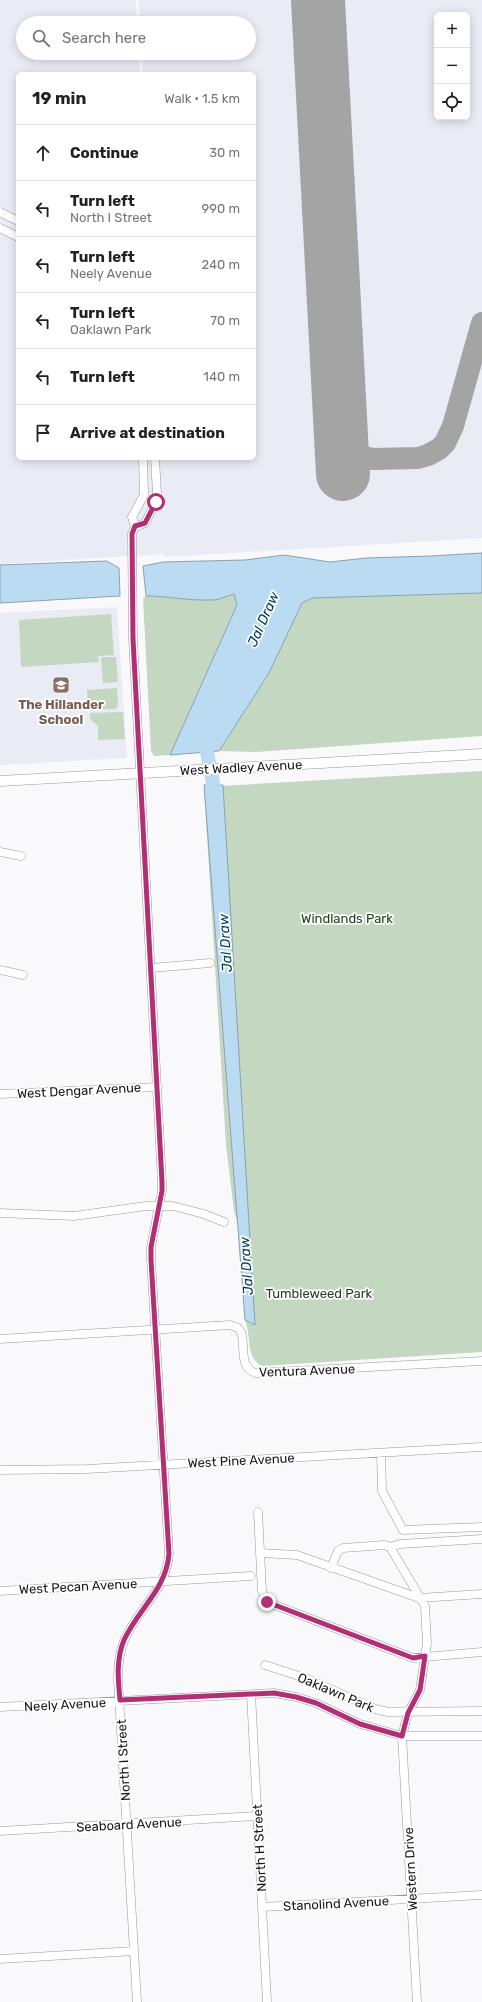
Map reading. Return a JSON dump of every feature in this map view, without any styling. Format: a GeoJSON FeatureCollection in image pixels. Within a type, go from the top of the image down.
{"type":"FeatureCollection","features":[{"type":"Feature","properties":{"kind":"main road","name":"West Wadley Avenue"},"geometry":{"type":"LineString","coordinates":[[0,781],[482,754]]}},
{"type":"Feature","properties":{"kind":"street"},"geometry":{"type":"LineString","coordinates":[[0,212],[16,220]]}},
{"type":"Feature","properties":{"kind":"street"},"geometry":{"type":"LineString","coordinates":[[0,228],[16,236]]}},
{"type":"Feature","properties":{"kind":"street","name":"North I Street"},"geometry":{"type":"LineString","coordinates":[[137,2002],[119,1665],[124,1640],[163,1581],[169,1554],[151,1247],[162,1182],[133,639],[132,534],[135,526],[132,517],[144,495],[143,460]]}},
{"type":"Feature","properties":{"kind":"street"},"geometry":{"type":"LineString","coordinates":[[135,526],[145,523],[156,502],[155,460]]}},
{"type":"Feature","properties":{"kind":"street"},"geometry":{"type":"LineString","coordinates":[[0,852],[21,856]]}},
{"type":"Feature","properties":{"kind":"street"},"geometry":{"type":"LineString","coordinates":[[151,968],[210,963]]}},
{"type":"Feature","properties":{"kind":"street"},"geometry":{"type":"LineString","coordinates":[[0,970],[23,975]]}},
{"type":"Feature","properties":{"kind":"street","name":"West Dengar Avenue"},"geometry":{"type":"LineString","coordinates":[[0,1094],[158,1087]]}},
{"type":"Feature","properties":{"kind":"street"},"geometry":{"type":"LineString","coordinates":[[0,1213],[74,1216],[140,1207],[159,1206],[191,1210],[224,1222]]}},
{"type":"Feature","properties":{"kind":"street","name":"Ventura Avenue"},"geometry":{"type":"LineString","coordinates":[[0,1339],[155,1329],[235,1326],[243,1336],[246,1366],[251,1372],[256,1373],[482,1361]]}},
{"type":"Feature","properties":{"kind":"street","name":"West Pine Avenue"},"geometry":{"type":"LineString","coordinates":[[0,1470],[87,1469],[482,1447]]}},
{"type":"Feature","properties":{"kind":"street"},"geometry":{"type":"LineString","coordinates":[[381,1453],[382,1491],[403,1530],[482,1527]]}},
{"type":"Feature","properties":{"kind":"street"},"geometry":{"type":"LineString","coordinates":[[258,1512],[262,1591],[267,1602],[413,1658],[482,1652]]}},
{"type":"Feature","properties":{"kind":"street"},"geometry":{"type":"LineString","coordinates":[[331,1568],[338,1551],[343,1548],[385,1545],[390,1547],[400,1544],[482,1539]]}},
{"type":"Feature","properties":{"kind":"street"},"geometry":{"type":"LineString","coordinates":[[390,1547],[424,1606],[427,1643],[420,1690],[408,1713],[402,1736]]}},
{"type":"Feature","properties":{"kind":"street"},"geometry":{"type":"LineString","coordinates":[[260,1553],[297,1555],[419,1598],[482,1594]]}},
{"type":"Feature","properties":{"kind":"street","name":"West Pecan Avenue"},"geometry":{"type":"LineString","coordinates":[[0,1591],[251,1576]]}},
{"type":"Feature","properties":{"kind":"street","name":"Oaklawn Park"},"geometry":{"type":"LineString","coordinates":[[265,1665],[308,1679],[375,1709],[388,1712],[408,1713],[482,1711]]}},
{"type":"Feature","properties":{"kind":"street","name":"Neely Avenue"},"geometry":{"type":"LineString","coordinates":[[0,1707],[274,1693],[296,1697],[316,1703],[360,1724],[402,1736],[482,1736]]}},
{"type":"Feature","properties":{"kind":"street","name":"North H Street"},"geometry":{"type":"LineString","coordinates":[[251,1694],[268,2002]]}},
{"type":"Feature","properties":{"kind":"street","name":"Western Drive"},"geometry":{"type":"LineString","coordinates":[[402,1736],[417,2002]]}},
{"type":"Feature","properties":{"kind":"street","name":"Seaboard Avenue"},"geometry":{"type":"LineString","coordinates":[[0,1831],[258,1816]]}},
{"type":"Feature","properties":{"kind":"street","name":"Stanolind Avenue"},"geometry":{"type":"LineString","coordinates":[[262,1907],[482,1895]]}},
{"type":"Feature","properties":{"kind":"street"},"geometry":{"type":"LineString","coordinates":[[0,1959],[134,1952]]}},
{"type":"Feature","properties":{"kind":"shaded area"},"geometry":{"type":"Polygon","coordinates":[[[0,0],[136,0],[137,16],[16,16],[16,60],[139,60],[140,72],[16,72],[16,460],[256,460],[256,72],[143,72],[142,60],[256,60],[256,16],[139,16],[138,0],[482,0],[482,538],[165,557],[164,554],[0,564],[0,0]]]}},
{"type":"Feature","properties":{"kind":"shaded area","name":"The Hillander School"},"geometry":{"type":"Polygon","coordinates":[[[117,607],[127,757],[0,765],[0,613],[117,607]]]}},
{"type":"Feature","properties":{"kind":"green space"},"geometry":{"type":"Polygon","coordinates":[[[482,593],[482,736],[256,752],[219,751],[269,673],[302,603],[312,598],[482,593]]]}},
{"type":"Feature","properties":{"kind":"green space"},"geometry":{"type":"Polygon","coordinates":[[[234,594],[237,605],[170,755],[154,756],[151,751],[143,599],[146,596],[212,600],[221,599],[234,594]]]}},
{"type":"Feature","properties":{"kind":"green space"},"geometry":{"type":"Polygon","coordinates":[[[111,614],[114,655],[98,656],[99,662],[21,667],[19,620],[111,614]]]}},
{"type":"Feature","properties":{"kind":"green space"},"geometry":{"type":"Polygon","coordinates":[[[101,657],[116,657],[118,682],[103,683],[101,657]]]}},
{"type":"Feature","properties":{"kind":"green space"},"geometry":{"type":"Polygon","coordinates":[[[117,688],[118,705],[116,709],[88,710],[87,690],[117,688]]]}},
{"type":"Feature","properties":{"kind":"green space"},"geometry":{"type":"Polygon","coordinates":[[[123,712],[125,739],[98,740],[98,726],[90,719],[90,713],[123,712]]]}},
{"type":"Feature","properties":{"kind":"green space","name":"Windlands Park"},"geometry":{"type":"Polygon","coordinates":[[[482,771],[482,1352],[262,1366],[253,1358],[245,1320],[240,1229],[234,1211],[226,1145],[204,787],[482,771]]]}},
{"type":"Feature","properties":{"kind":"water"},"geometry":{"type":"Polygon","coordinates":[[[482,553],[482,593],[312,598],[302,603],[269,673],[219,751],[170,755],[237,605],[234,594],[212,600],[146,596],[143,566],[163,562],[245,560],[284,555],[330,562],[366,558],[482,553]]]}},
{"type":"Feature","properties":{"kind":"water"},"geometry":{"type":"Polygon","coordinates":[[[107,561],[119,568],[120,596],[0,603],[0,565],[107,561]]]}},
{"type":"Feature","properties":{"kind":"water"},"geometry":{"type":"Polygon","coordinates":[[[204,785],[223,785],[255,1325],[245,1320],[204,785]]]}},
{"type":"Feature","properties":{"kind":"waterway","name":"Jal Draw"},"geometry":{"type":"LineString","coordinates":[[212,734],[206,747],[214,788],[215,803]]}},
{"type":"Feature","properties":{"kind":"taxiway"},"geometry":{"type":"LineString","coordinates":[[341,426],[352,448],[364,457],[372,459],[418,458],[439,449],[445,443],[453,426],[482,323]]}},
{"type":"Feature","properties":{"kind":"runway"},"geometry":{"type":"LineString","coordinates":[[318,0],[343,474]]}},
{"type":"Feature","properties":{"kind":"place","name":"The Hillander School"},"geometry":{"type":"Point","coordinates":[61,685]}},
{"type":"Feature","properties":{"kind":"route"},"geometry":{"type":"LineString","coordinates":[[156,502],[145,523],[135,526],[132,534],[133,639],[162,1182],[162,1191],[151,1247],[151,1260],[169,1554],[166,1572],[159,1589],[124,1640],[118,1670],[120,1700],[274,1693],[296,1697],[316,1703],[360,1724],[376,1730],[402,1736],[408,1713],[420,1690],[425,1656],[413,1658],[267,1602]]}},
{"type":"Feature","properties":{"kind":"park label","name":"Tumbleweed Park"},"geometry":{"type":"Point","coordinates":[319,1293]}}]}
